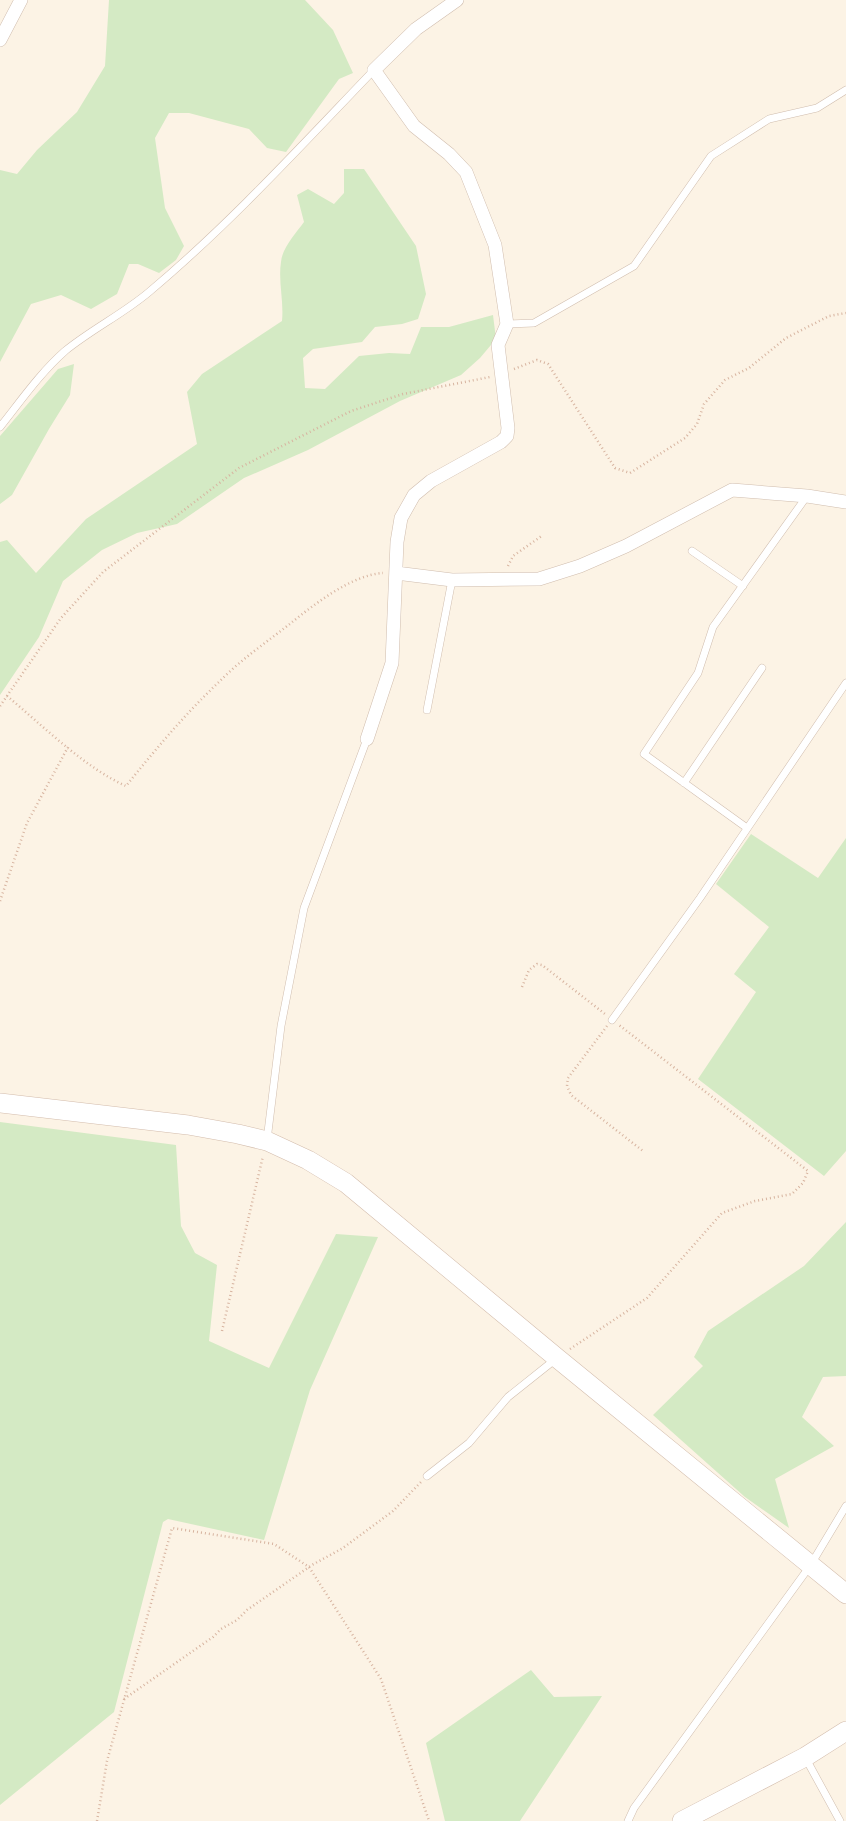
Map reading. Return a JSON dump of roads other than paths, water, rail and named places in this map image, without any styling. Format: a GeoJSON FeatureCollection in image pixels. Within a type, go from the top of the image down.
{"type":"FeatureCollection","features":[{"type":"Feature","properties":{"kind":"street"},"geometry":{"type":"LineString","coordinates":[[0,40],[21,0]]}},
{"type":"Feature","properties":{"kind":"street"},"geometry":{"type":"LineString","coordinates":[[367,739],[392,662],[397,542],[401,518],[414,495],[431,481],[488,450],[501,442],[507,436],[506,413],[498,345],[507,324],[495,245],[466,172],[449,154],[414,126],[374,70],[416,29],[457,0]]}},
{"type":"Feature","properties":{"kind":"street"},"geometry":{"type":"LineString","coordinates":[[396,573],[452,580],[539,579],[580,566],[626,546],[732,490],[807,496],[846,502]]}},
{"type":"Feature","properties":{"kind":"street"},"geometry":{"type":"LineString","coordinates":[[0,1103],[188,1125],[267,1141],[308,1160],[346,1183],[810,1566],[846,1594]]}},
{"type":"Feature","properties":{"kind":"street"},"geometry":{"type":"LineString","coordinates":[[682,1821],[805,1757],[846,1731]]}},
{"type":"Feature","properties":{"kind":"lane"},"geometry":{"type":"LineString","coordinates":[[0,427],[46,371],[64,352],[144,296],[249,201],[374,70]]}},
{"type":"Feature","properties":{"kind":"lane"},"geometry":{"type":"LineString","coordinates":[[507,324],[534,323],[634,266],[711,156],[769,119],[817,108],[846,90]]}},
{"type":"Feature","properties":{"kind":"lane"},"geometry":{"type":"LineString","coordinates":[[747,828],[644,754],[698,673],[713,628],[807,496]]}},
{"type":"Feature","properties":{"kind":"lane"},"geometry":{"type":"LineString","coordinates":[[692,551],[742,586]]}},
{"type":"Feature","properties":{"kind":"lane"},"geometry":{"type":"LineString","coordinates":[[427,710],[452,580]]}},
{"type":"Feature","properties":{"kind":"lane"},"geometry":{"type":"LineString","coordinates":[[684,783],[762,668]]}},
{"type":"Feature","properties":{"kind":"lane"},"geometry":{"type":"LineString","coordinates":[[612,1020],[700,898],[846,684]]}},
{"type":"Feature","properties":{"kind":"lane"},"geometry":{"type":"LineString","coordinates":[[267,1141],[281,1026],[304,908],[367,739]]}},
{"type":"Feature","properties":{"kind":"lane"},"geometry":{"type":"LineString","coordinates":[[427,1476],[469,1443],[508,1397],[557,1358]]}},
{"type":"Feature","properties":{"kind":"lane"},"geometry":{"type":"LineString","coordinates":[[628,1821],[634,1808],[810,1566],[846,1506]]}},
{"type":"Feature","properties":{"kind":"lane"},"geometry":{"type":"LineString","coordinates":[[805,1757],[840,1821]]}}]}
